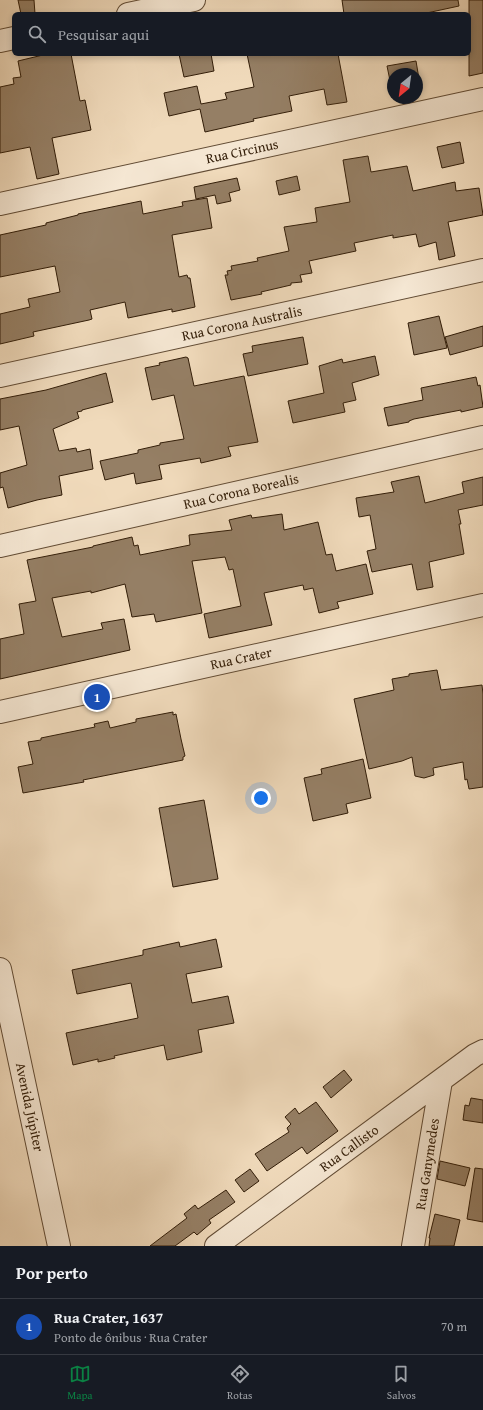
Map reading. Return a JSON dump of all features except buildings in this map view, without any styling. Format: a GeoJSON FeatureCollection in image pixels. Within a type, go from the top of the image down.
{"type":"FeatureCollection","features":[{"type":"Feature","properties":{"kind":"street"},"geometry":{"type":"LineString","coordinates":[[137,12],[194,0]]}},
{"type":"Feature","properties":{"kind":"street"},"geometry":{"type":"LineString","coordinates":[[0,41],[12,38]]}},
{"type":"Feature","properties":{"kind":"street","name":"Rua Circinus"},"geometry":{"type":"LineString","coordinates":[[0,204],[483,99]]}},
{"type":"Feature","properties":{"kind":"street","name":"Rua Corona Australis"},"geometry":{"type":"LineString","coordinates":[[0,376],[483,270]]}},
{"type":"Feature","properties":{"kind":"street","name":"Rua Corona Borealis"},"geometry":{"type":"LineString","coordinates":[[0,546],[483,437]]}},
{"type":"Feature","properties":{"kind":"street","name":"Rua Crater"},"geometry":{"type":"LineString","coordinates":[[0,712],[483,605]]}},
{"type":"Feature","properties":{"kind":"street","name":"Avenida Júpiter"},"geometry":{"type":"LineString","coordinates":[[0,969],[59,1246]]}},
{"type":"Feature","properties":{"kind":"street","name":"Rua Callisto"},"geometry":{"type":"LineString","coordinates":[[216,1246],[475,1055],[483,1051]]}},
{"type":"Feature","properties":{"kind":"street","name":"Rua Ganymedes"},"geometry":{"type":"LineString","coordinates":[[413,1246],[440,1081]]}},
{"type":"Feature","properties":{"kind":"place","name":"Rua Crater, 1637"},"geometry":{"type":"Point","coordinates":[97,697]}}]}
